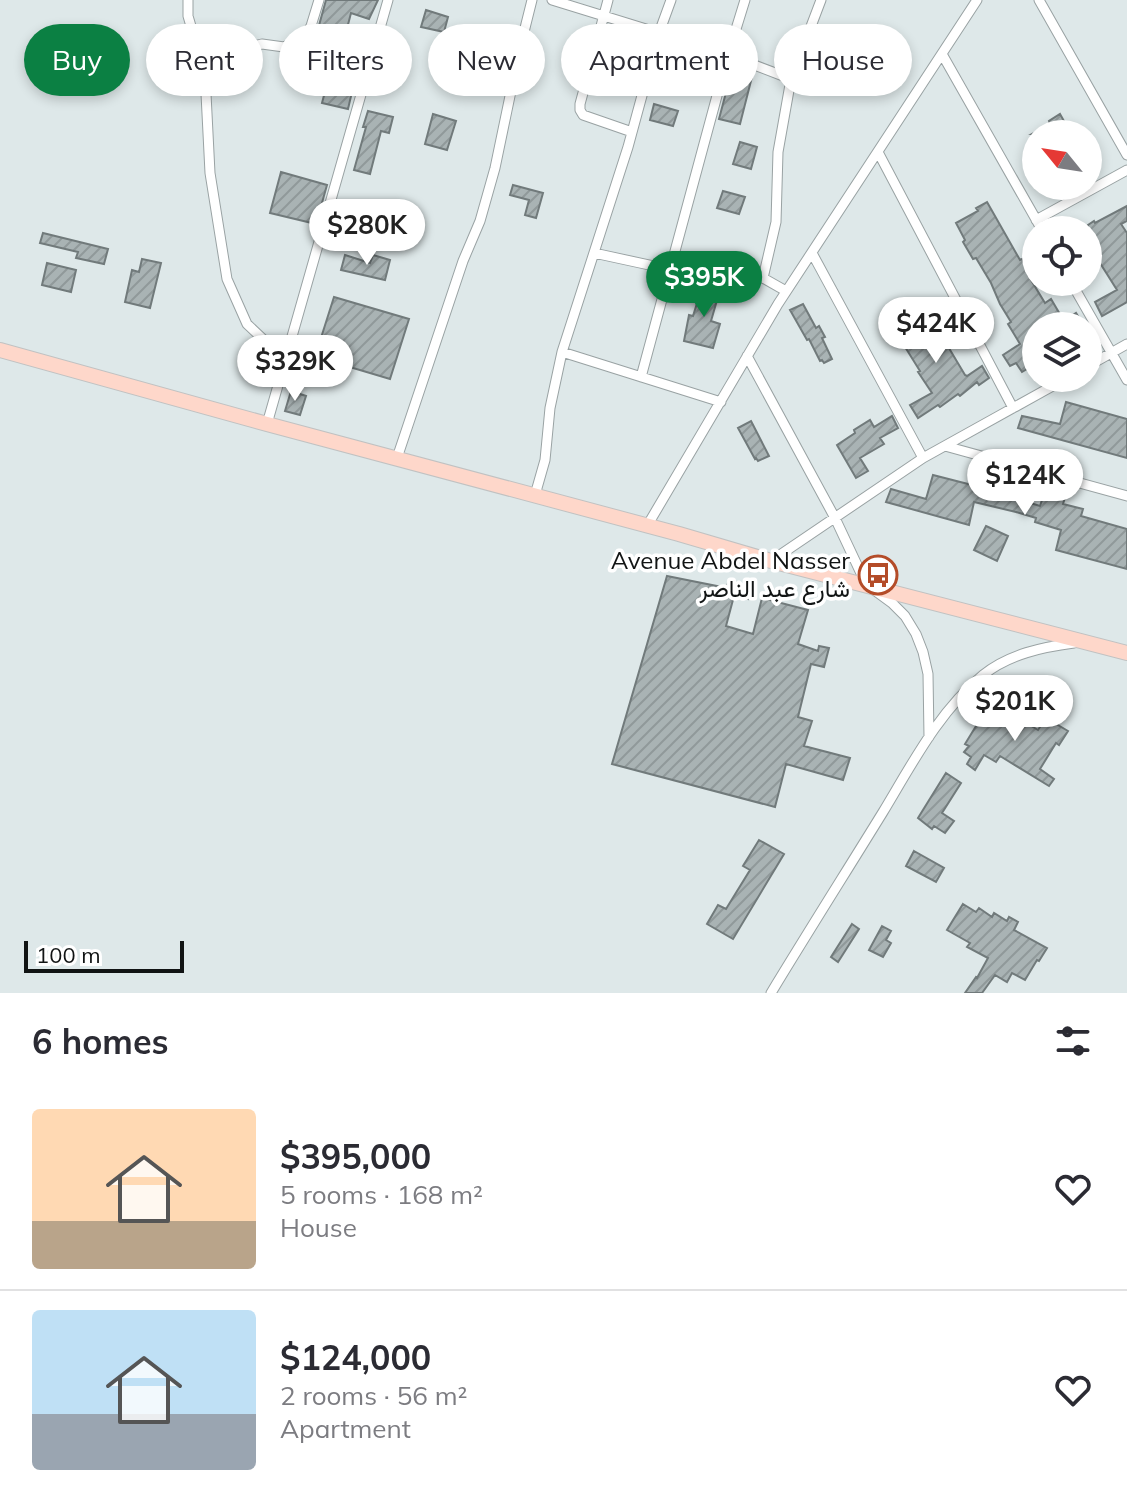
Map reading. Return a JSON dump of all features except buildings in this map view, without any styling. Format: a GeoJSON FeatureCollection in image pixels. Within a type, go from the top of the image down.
{"type":"FeatureCollection","features":[{"type":"Feature","properties":{"kind":"main road"},"geometry":{"type":"LineString","coordinates":[[0,350],[771,561],[1127,653]]}},
{"type":"Feature","properties":{"kind":"street"},"geometry":{"type":"LineString","coordinates":[[188,0],[190,24]]}},
{"type":"Feature","properties":{"kind":"street"},"geometry":{"type":"LineString","coordinates":[[263,44],[284,47],[305,36],[319,0]]}},
{"type":"Feature","properties":{"kind":"street"},"geometry":{"type":"LineString","coordinates":[[267,424],[388,0]]}},
{"type":"Feature","properties":{"kind":"street"},"geometry":{"type":"LineString","coordinates":[[397,458],[463,261],[480,221],[495,168],[532,0]]}},
{"type":"Feature","properties":{"kind":"street"},"geometry":{"type":"LineString","coordinates":[[552,0],[628,24]]}},
{"type":"Feature","properties":{"kind":"street"},"geometry":{"type":"LineString","coordinates":[[608,0],[580,110],[583,115],[632,132]]}},
{"type":"Feature","properties":{"kind":"street"},"geometry":{"type":"LineString","coordinates":[[662,24],[671,0]]}},
{"type":"Feature","properties":{"kind":"street"},"geometry":{"type":"LineString","coordinates":[[738,24],[745,0]]}},
{"type":"Feature","properties":{"kind":"street"},"geometry":{"type":"LineString","coordinates":[[812,24],[821,0]]}},
{"type":"Feature","properties":{"kind":"street"},"geometry":{"type":"LineString","coordinates":[[647,526],[786,291],[977,0]]}},
{"type":"Feature","properties":{"kind":"street"},"geometry":{"type":"LineString","coordinates":[[1039,0],[1127,155]]}},
{"type":"Feature","properties":{"kind":"street"},"geometry":{"type":"LineString","coordinates":[[942,54],[1034,216]]}},
{"type":"Feature","properties":{"kind":"street"},"geometry":{"type":"LineString","coordinates":[[206,96],[210,173],[227,279],[247,324],[272,350],[282,374]]}},
{"type":"Feature","properties":{"kind":"street"},"geometry":{"type":"LineString","coordinates":[[535,495],[545,460],[550,408],[562,352],[642,96]]}},
{"type":"Feature","properties":{"kind":"street"},"geometry":{"type":"LineString","coordinates":[[641,377],[717,96]]}},
{"type":"Feature","properties":{"kind":"street"},"geometry":{"type":"LineString","coordinates":[[763,278],[776,222],[778,152],[788,96]]}},
{"type":"Feature","properties":{"kind":"street"},"geometry":{"type":"LineString","coordinates":[[878,152],[1013,408]]}},
{"type":"Feature","properties":{"kind":"street"},"geometry":{"type":"LineString","coordinates":[[1043,216],[1127,170]]}},
{"type":"Feature","properties":{"kind":"street"},"geometry":{"type":"LineString","coordinates":[[594,253],[709,278],[763,278],[786,291]]}},
{"type":"Feature","properties":{"kind":"street"},"geometry":{"type":"LineString","coordinates":[[812,253],[923,458]]}},
{"type":"Feature","properties":{"kind":"street"},"geometry":{"type":"LineString","coordinates":[[1079,296],[1127,380]]}},
{"type":"Feature","properties":{"kind":"street"},"geometry":{"type":"LineString","coordinates":[[1102,358],[1127,344]]}},
{"type":"Feature","properties":{"kind":"street"},"geometry":{"type":"LineString","coordinates":[[562,352],[721,402]]}},
{"type":"Feature","properties":{"kind":"street"},"geometry":{"type":"LineString","coordinates":[[747,356],[835,518],[866,584],[892,603],[916,634],[928,674],[929,737]]}},
{"type":"Feature","properties":{"kind":"street"},"geometry":{"type":"LineString","coordinates":[[771,561],[923,458],[1042,392]]}},
{"type":"Feature","properties":{"kind":"street"},"geometry":{"type":"LineString","coordinates":[[945,446],[1127,496]]}},
{"type":"Feature","properties":{"kind":"street"},"geometry":{"type":"LineString","coordinates":[[771,993],[929,737],[965,691],[1003,662],[1025,653],[1085,641]]}},
{"type":"Feature","properties":{"kind":"place","name":"Avenue Abdel Nasser شارع عبد الناصر"},"geometry":{"type":"Point","coordinates":[878,575]}}]}
